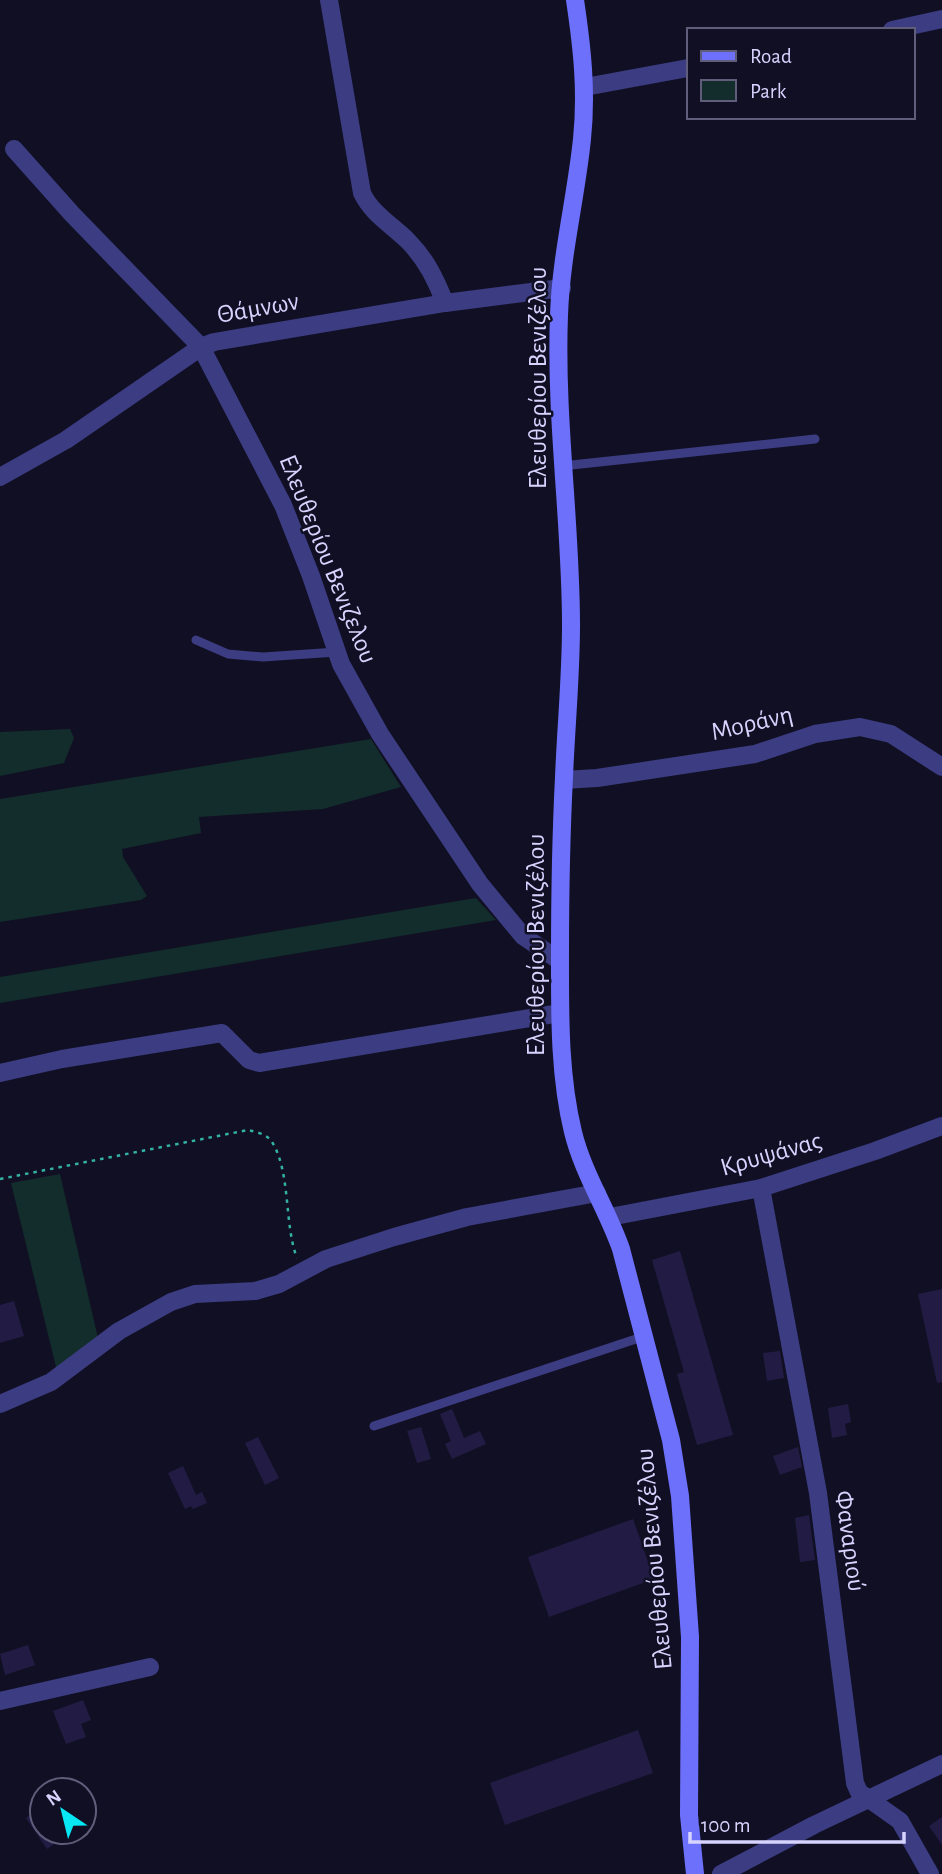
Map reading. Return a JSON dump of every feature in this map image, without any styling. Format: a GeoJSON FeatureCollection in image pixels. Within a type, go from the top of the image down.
{"type":"FeatureCollection","features":[{"type":"Feature","properties":{"kind":"main road","name":"Ελευθερίου Βενιζέλου"},"geometry":{"type":"LineString","coordinates":[[575,0],[584,57],[585,87],[582,140],[565,246],[559,321],[562,466],[571,624],[560,961],[563,1072],[570,1119],[583,1162],[610,1217],[621,1249],[671,1440],[680,1496],[690,1637],[689,1815],[695,1874]]}},
{"type":"Feature","properties":{"kind":"street"},"geometry":{"type":"LineString","coordinates":[[330,0],[362,193],[373,210],[421,255],[445,303]]}},
{"type":"Feature","properties":{"kind":"street"},"geometry":{"type":"LineString","coordinates":[[901,28],[942,19]]}},
{"type":"Feature","properties":{"kind":"street"},"geometry":{"type":"LineString","coordinates":[[585,87],[687,68]]}},
{"type":"Feature","properties":{"kind":"street","name":"Ελευθερίου Βενιζελου"},"geometry":{"type":"LineString","coordinates":[[14,149],[72,214],[201,347],[283,505],[312,576],[337,652],[352,686],[380,734],[458,853],[523,936],[560,961]]}},
{"type":"Feature","properties":{"kind":"street","name":"Θάμνων"},"geometry":{"type":"LineString","coordinates":[[0,477],[66,440],[201,347],[225,339],[445,303],[562,288]]}},
{"type":"Feature","properties":{"kind":"street","name":"Μοράνη"},"geometry":{"type":"LineString","coordinates":[[564,780],[597,778],[755,754],[816,734],[859,727],[891,734],[942,767]]}},
{"type":"Feature","properties":{"kind":"street"},"geometry":{"type":"LineString","coordinates":[[0,1073],[62,1059],[222,1034],[249,1060],[259,1063],[560,1013]]}},
{"type":"Feature","properties":{"kind":"street","name":"Κρυψάνας"},"geometry":{"type":"LineString","coordinates":[[610,1217],[761,1188],[942,1126]]}},
{"type":"Feature","properties":{"kind":"street","name":"Φαναριού"},"geometry":{"type":"LineString","coordinates":[[761,1188],[818,1493],[855,1783],[859,1792],[900,1821],[930,1874]]}},
{"type":"Feature","properties":{"kind":"street"},"geometry":{"type":"LineString","coordinates":[[0,1404],[51,1382],[119,1331],[171,1302],[195,1294],[254,1291],[279,1284],[302,1270],[361,1247],[467,1217],[597,1193]]}},
{"type":"Feature","properties":{"kind":"street"},"geometry":{"type":"LineString","coordinates":[[0,1701],[150,1667]]}},
{"type":"Feature","properties":{"kind":"street"},"geometry":{"type":"LineString","coordinates":[[721,1874],[942,1764]]}},
{"type":"Feature","properties":{"kind":"lane"},"geometry":{"type":"LineString","coordinates":[[562,466],[815,439]]}},
{"type":"Feature","properties":{"kind":"lane"},"geometry":{"type":"LineString","coordinates":[[196,640],[228,654],[262,657],[337,652]]}},
{"type":"Feature","properties":{"kind":"lane"},"geometry":{"type":"LineString","coordinates":[[374,1426],[645,1336]]}},
{"type":"Feature","properties":{"kind":"path"},"geometry":{"type":"LineString","coordinates":[[0,1179],[248,1130],[260,1133],[271,1140],[278,1156],[294,1249],[302,1270]]}},
{"type":"Feature","properties":{"kind":"green space"},"geometry":{"type":"Polygon","coordinates":[[[70,729],[74,738],[64,763],[0,776],[0,732],[70,729]]]}},
{"type":"Feature","properties":{"kind":"green space"},"geometry":{"type":"Polygon","coordinates":[[[371,739],[401,787],[323,809],[199,817],[201,833],[122,849],[123,857],[147,896],[141,900],[0,922],[0,799],[371,739]]]}},
{"type":"Feature","properties":{"kind":"green space"},"geometry":{"type":"Polygon","coordinates":[[[476,898],[496,920],[0,1003],[0,977],[476,898]]]}},
{"type":"Feature","properties":{"kind":"green space"},"geometry":{"type":"Polygon","coordinates":[[[60,1174],[98,1338],[57,1371],[11,1183],[60,1174]]]}},
{"type":"Feature","properties":{"kind":"building"},"geometry":{"type":"Polygon","coordinates":[[[680,1251],[733,1435],[697,1445],[677,1374],[684,1372],[652,1260],[680,1251]]]}},
{"type":"Feature","properties":{"kind":"building"},"geometry":{"type":"Polygon","coordinates":[[[942,1289],[942,1382],[937,1383],[918,1294],[942,1289]]]}},
{"type":"Feature","properties":{"kind":"building"},"geometry":{"type":"Polygon","coordinates":[[[14,1301],[24,1336],[0,1343],[0,1305],[14,1301]]]}},
{"type":"Feature","properties":{"kind":"building"},"geometry":{"type":"Polygon","coordinates":[[[780,1351],[784,1378],[767,1381],[763,1353],[780,1351]]]}},
{"type":"Feature","properties":{"kind":"building"},"geometry":{"type":"Polygon","coordinates":[[[848,1404],[851,1422],[845,1424],[847,1435],[832,1438],[828,1408],[848,1404]]]}},
{"type":"Feature","properties":{"kind":"building"},"geometry":{"type":"Polygon","coordinates":[[[452,1409],[464,1438],[480,1431],[486,1444],[452,1459],[445,1444],[451,1441],[440,1414],[452,1409]]]}},
{"type":"Feature","properties":{"kind":"building"},"geometry":{"type":"Polygon","coordinates":[[[421,1427],[431,1459],[417,1463],[407,1431],[421,1427]]]}},
{"type":"Feature","properties":{"kind":"building"},"geometry":{"type":"Polygon","coordinates":[[[258,1437],[279,1478],[265,1485],[245,1443],[258,1437]]]}},
{"type":"Feature","properties":{"kind":"building"},"geometry":{"type":"Polygon","coordinates":[[[798,1447],[802,1467],[780,1475],[773,1456],[798,1447]]]}},
{"type":"Feature","properties":{"kind":"building"},"geometry":{"type":"Polygon","coordinates":[[[183,1466],[196,1495],[202,1492],[207,1503],[193,1509],[191,1506],[185,1509],[168,1473],[183,1466]]]}},
{"type":"Feature","properties":{"kind":"building"},"geometry":{"type":"Polygon","coordinates":[[[809,1515],[815,1560],[800,1562],[795,1518],[809,1515]]]}},
{"type":"Feature","properties":{"kind":"building"},"geometry":{"type":"Polygon","coordinates":[[[633,1519],[654,1579],[549,1617],[528,1557],[633,1519]]]}},
{"type":"Feature","properties":{"kind":"building"},"geometry":{"type":"Polygon","coordinates":[[[28,1645],[35,1665],[5,1675],[0,1654],[28,1645]]]}},
{"type":"Feature","properties":{"kind":"building"},"geometry":{"type":"Polygon","coordinates":[[[83,1700],[91,1720],[81,1724],[86,1737],[66,1744],[53,1711],[83,1700]]]}},
{"type":"Feature","properties":{"kind":"building"},"geometry":{"type":"Polygon","coordinates":[[[638,1730],[653,1773],[505,1825],[490,1783],[638,1730]]]}},
{"type":"Feature","properties":{"kind":"building"},"geometry":{"type":"Polygon","coordinates":[[[942,1817],[942,1845],[929,1826],[942,1817]]]}}]}
